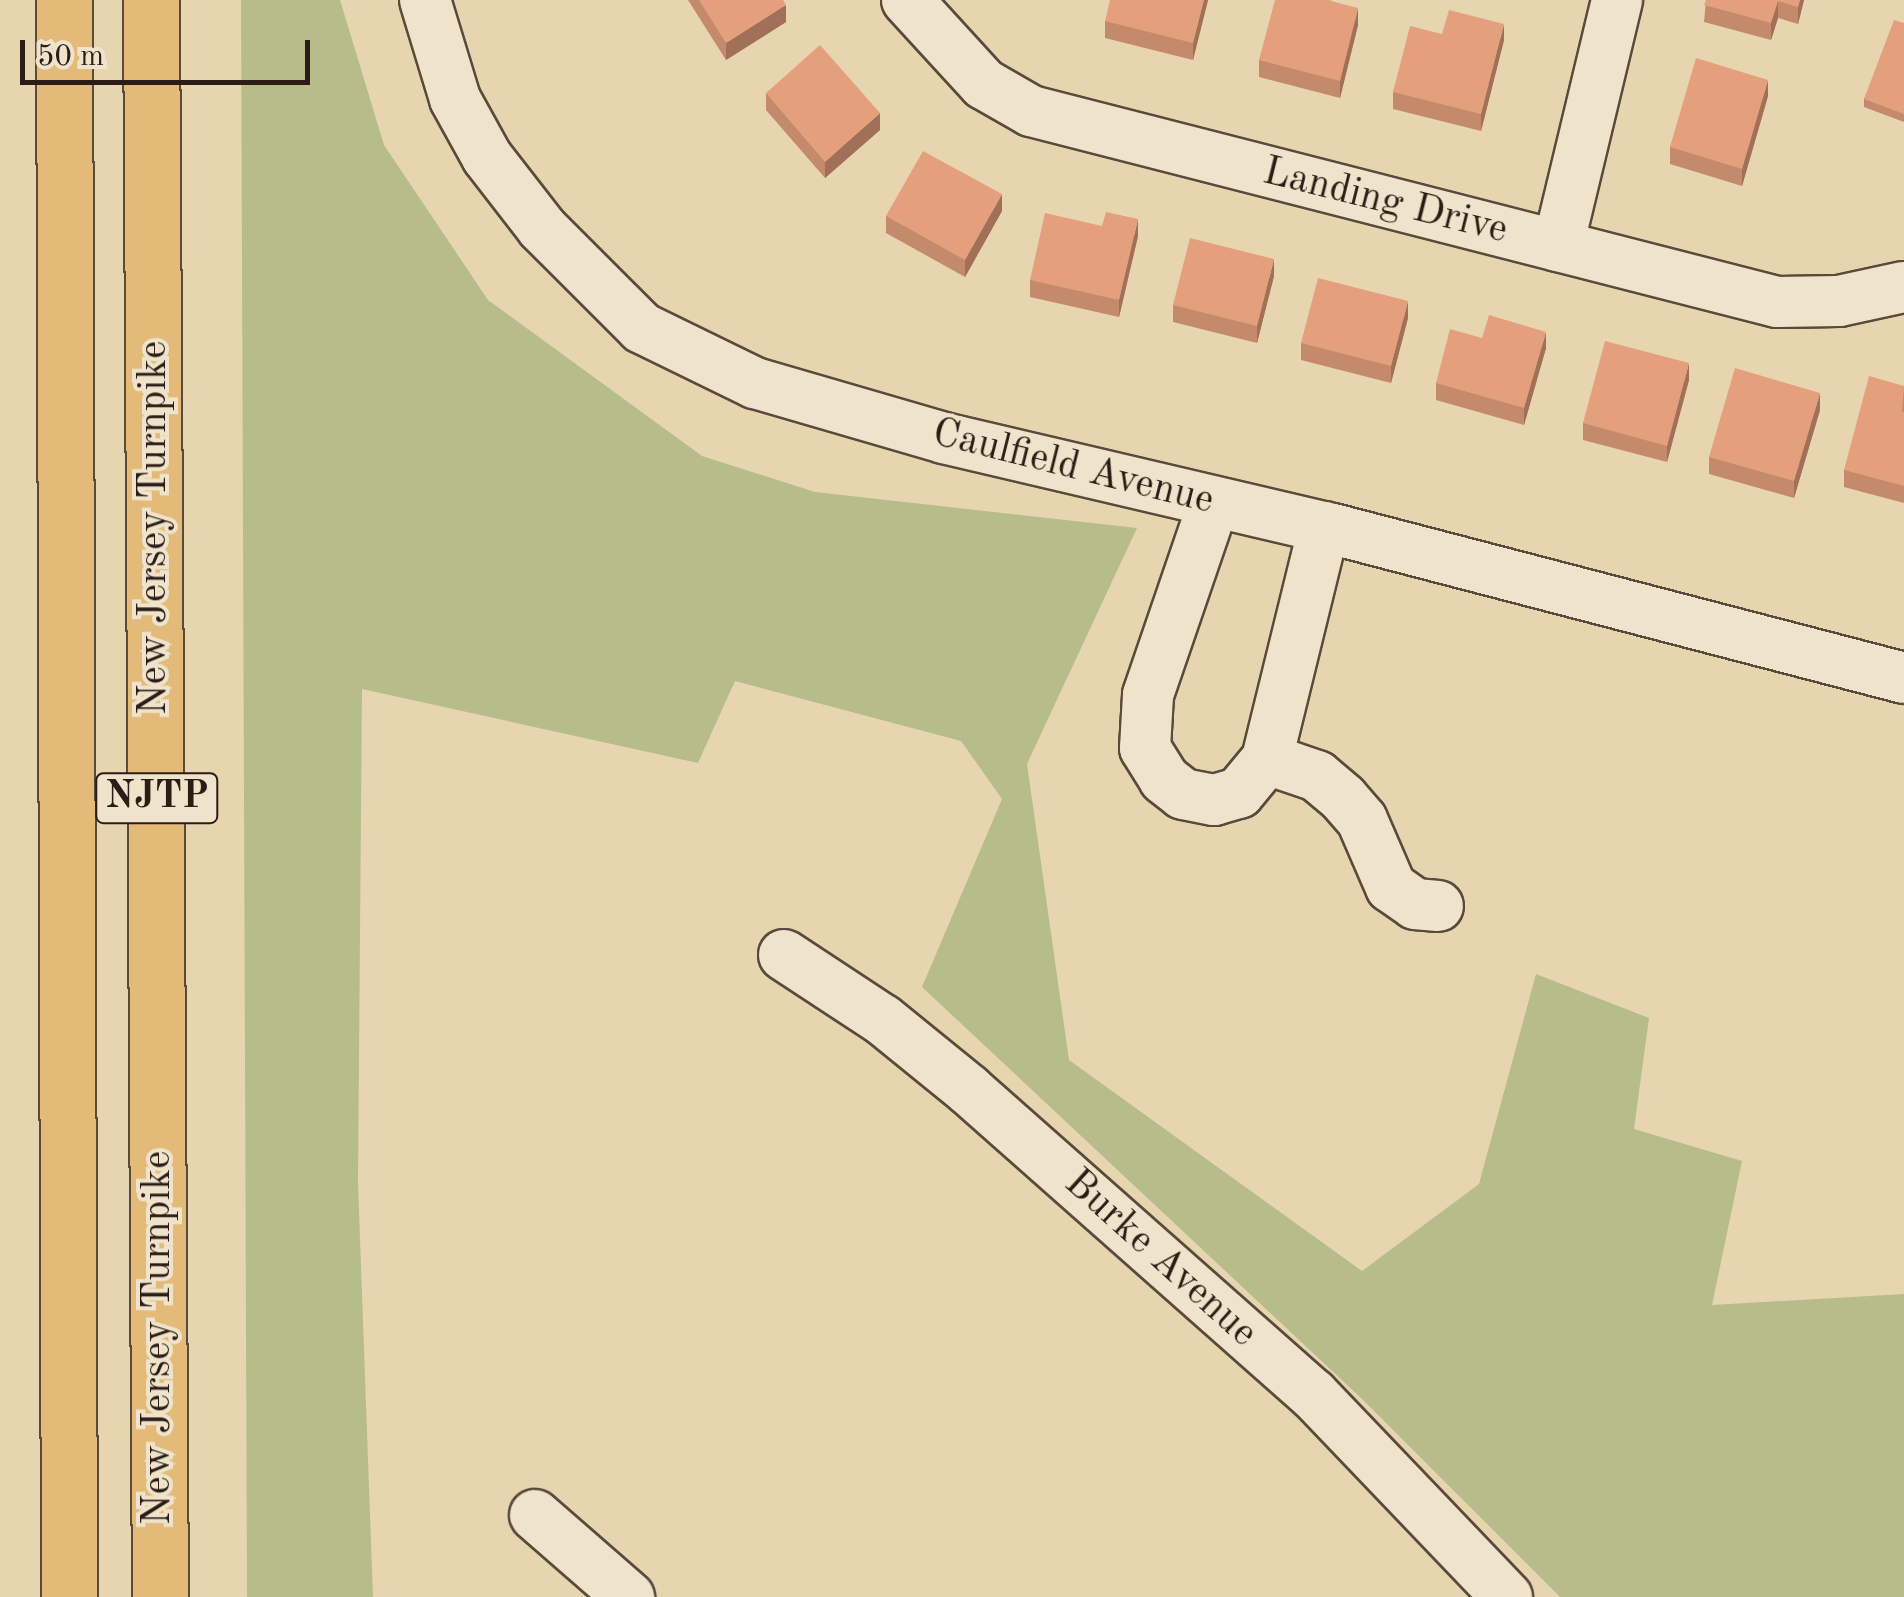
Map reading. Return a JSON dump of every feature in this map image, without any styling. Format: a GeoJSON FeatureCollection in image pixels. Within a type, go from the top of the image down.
{"type":"FeatureCollection","features":[{"type":"Feature","properties":{"kind":"highway","name":"NJTP"},"geometry":{"type":"LineString","coordinates":[[64,0],[69,1597]]}},
{"type":"Feature","properties":{"kind":"highway","name":"New Jersey Turnpike"},"geometry":{"type":"LineString","coordinates":[[151,0],[160,1597]]}},
{"type":"Feature","properties":{"kind":"street","name":"Caulfield Avenue"},"geometry":{"type":"LineString","coordinates":[[424,0],[454,99],[486,157],[542,228],[642,328],[756,383],[944,438],[1324,527],[1904,678]]}},
{"type":"Feature","properties":{"kind":"street","name":"Landing Drive"},"geometry":{"type":"LineString","coordinates":[[907,0],[984,84],[1032,112],[1777,302],[1839,301],[1904,287]]}},
{"type":"Feature","properties":{"kind":"street"},"geometry":{"type":"LineString","coordinates":[[1558,246],[1617,0]]}},
{"type":"Feature","properties":{"kind":"street"},"geometry":{"type":"LineString","coordinates":[[1214,502],[1148,696],[1146,748],[1164,778],[1184,794],[1214,800],[1240,793],[1267,760],[1324,527]]}},
{"type":"Feature","properties":{"kind":"street"},"geometry":{"type":"LineString","coordinates":[[1267,760],[1317,776],[1343,798],[1362,820],[1391,887],[1416,904],[1438,906]]}},
{"type":"Feature","properties":{"kind":"street","name":"Burke Avenue"},"geometry":{"type":"LineString","coordinates":[[784,955],[883,1020],[970,1090],[1284,1368],[1508,1597]]}},
{"type":"Feature","properties":{"kind":"street"},"geometry":{"type":"LineString","coordinates":[[535,1515],[629,1597]]}},
{"type":"Feature","properties":{"kind":"green space"},"geometry":{"type":"Polygon","coordinates":[[[241,0],[340,0],[384,145],[488,300],[702,456],[815,492],[1137,528],[1027,764],[1069,1060],[1362,1271],[1479,1184],[1536,974],[1649,1018],[1634,1129],[1742,1161],[1712,1305],[1904,1294],[1904,1597],[1560,1597],[1360,1397],[922,987],[1002,799],[961,741],[735,681],[698,763],[362,689],[358,1183],[373,1597],[247,1597],[241,0]]]}},
{"type":"Feature","properties":{"kind":"building"},"geometry":{"type":"Polygon","coordinates":[[[699,0],[783,0],[786,5],[726,43],[699,0]]]}},
{"type":"Feature","properties":{"kind":"building"},"geometry":{"type":"Polygon","coordinates":[[[1110,0],[1204,0],[1193,43],[1105,21],[1110,0]]]}},
{"type":"Feature","properties":{"kind":"building"},"geometry":{"type":"Polygon","coordinates":[[[1275,0],[1327,0],[1358,8],[1340,81],[1259,60],[1275,0]]]}},
{"type":"Feature","properties":{"kind":"building"},"geometry":{"type":"Polygon","coordinates":[[[1706,0],[1800,0],[1798,7],[1778,1],[1771,23],[1704,5],[1706,0]]]}},
{"type":"Feature","properties":{"kind":"building"},"geometry":{"type":"Polygon","coordinates":[[[1449,10],[1504,24],[1481,114],[1393,92],[1410,26],[1442,34],[1449,10]]]}},
{"type":"Feature","properties":{"kind":"building"},"geometry":{"type":"Polygon","coordinates":[[[1894,20],[1904,23],[1904,114],[1864,99],[1894,20]]]}},
{"type":"Feature","properties":{"kind":"building"},"geometry":{"type":"Polygon","coordinates":[[[820,45],[880,113],[825,162],[766,93],[820,45]]]}},
{"type":"Feature","properties":{"kind":"building"},"geometry":{"type":"Polygon","coordinates":[[[1696,58],[1768,80],[1742,169],[1670,147],[1696,58]]]}},
{"type":"Feature","properties":{"kind":"building"},"geometry":{"type":"Polygon","coordinates":[[[923,151],[1002,194],[965,260],[886,216],[923,151]]]}},
{"type":"Feature","properties":{"kind":"building"},"geometry":{"type":"Polygon","coordinates":[[[1106,212],[1138,219],[1119,300],[1030,280],[1045,213],[1102,226],[1106,212]]]}},
{"type":"Feature","properties":{"kind":"building"},"geometry":{"type":"Polygon","coordinates":[[[1190,238],[1274,259],[1257,326],[1173,305],[1190,238]]]}},
{"type":"Feature","properties":{"kind":"building"},"geometry":{"type":"Polygon","coordinates":[[[1318,278],[1408,301],[1391,366],[1301,343],[1318,278]]]}},
{"type":"Feature","properties":{"kind":"building"},"geometry":{"type":"Polygon","coordinates":[[[1489,315],[1546,332],[1524,408],[1436,383],[1450,329],[1482,338],[1489,315]]]}},
{"type":"Feature","properties":{"kind":"building"},"geometry":{"type":"Polygon","coordinates":[[[1605,341],[1689,363],[1667,446],[1583,423],[1605,341]]]}},
{"type":"Feature","properties":{"kind":"building"},"geometry":{"type":"Polygon","coordinates":[[[1735,368],[1820,393],[1794,481],[1709,457],[1735,368]]]}},
{"type":"Feature","properties":{"kind":"building"},"geometry":{"type":"Polygon","coordinates":[[[1869,376],[1904,386],[1904,486],[1844,470],[1869,376]]]}}]}
